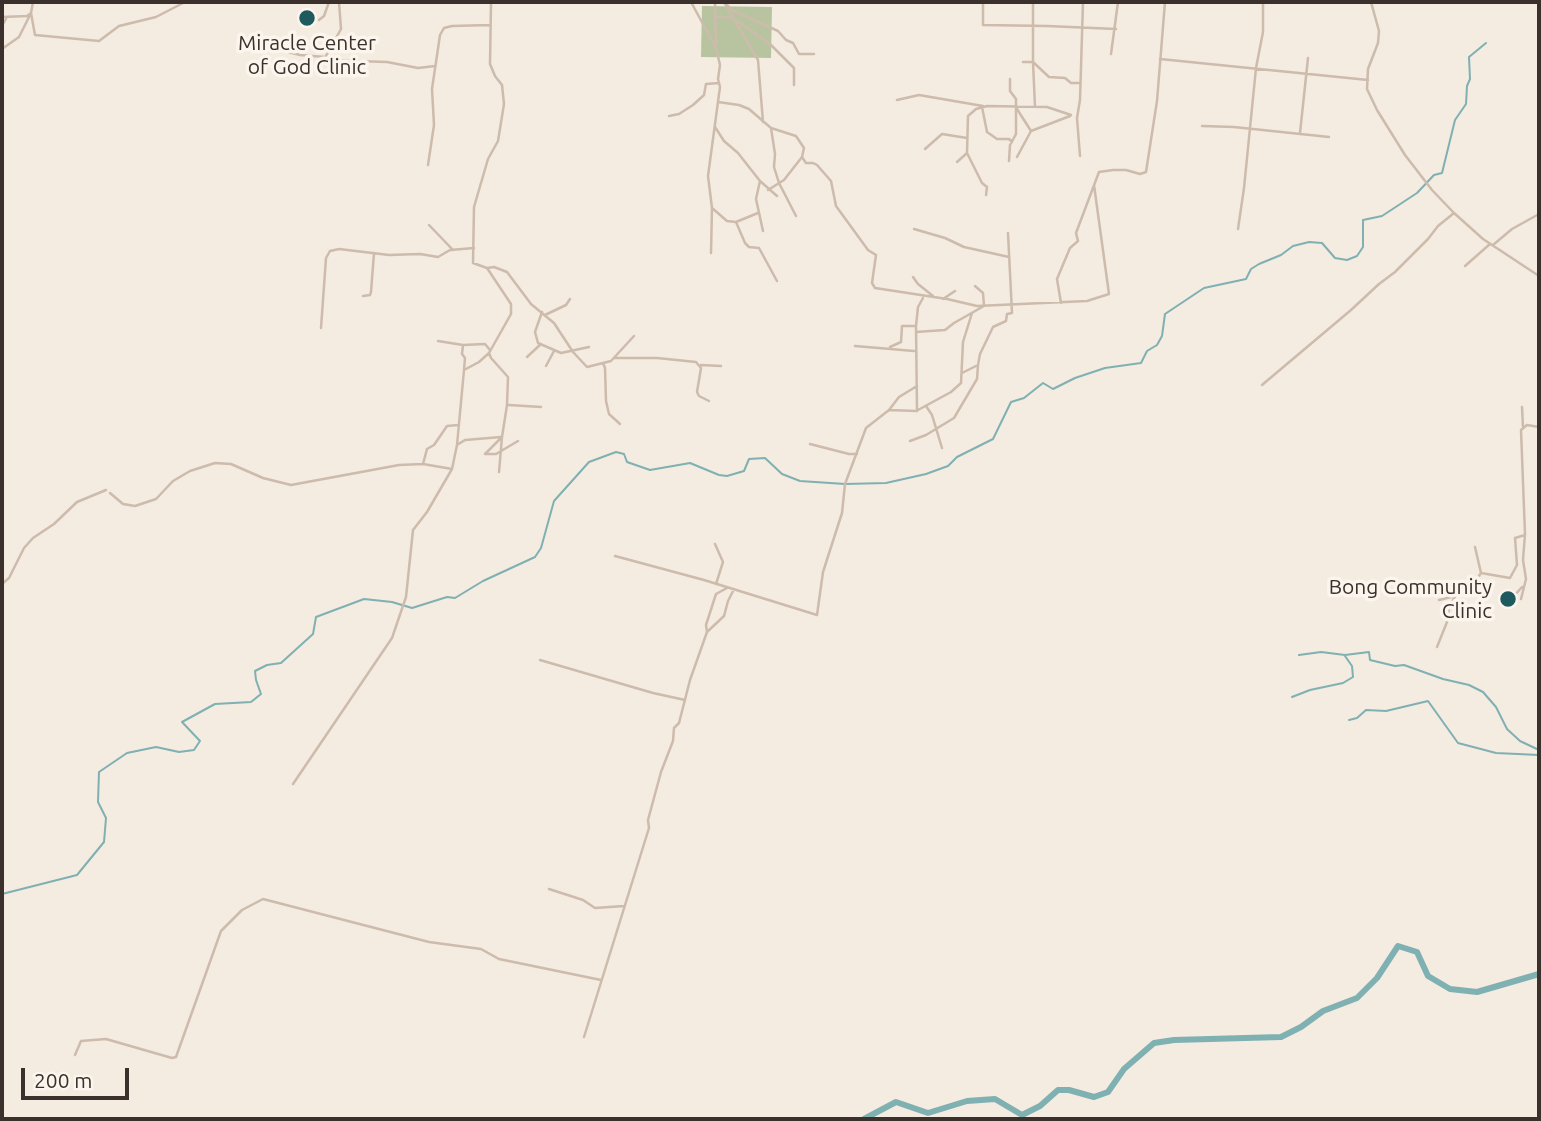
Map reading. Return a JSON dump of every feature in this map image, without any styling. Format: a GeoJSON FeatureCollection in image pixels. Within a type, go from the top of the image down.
{"type":"FeatureCollection","features":[{"type":"Feature","properties":{"kind":"street"},"geometry":{"type":"LineString","coordinates":[[3,48],[19,37],[31,13],[33,2]]}},
{"type":"Feature","properties":{"kind":"street"},"geometry":{"type":"LineString","coordinates":[[31,13],[35,35],[99,41],[119,26],[156,17],[178,3],[185,2]]}},
{"type":"Feature","properties":{"kind":"street"},"geometry":{"type":"LineString","coordinates":[[319,20],[324,16],[329,2]]}},
{"type":"Feature","properties":{"kind":"street"},"geometry":{"type":"LineString","coordinates":[[317,72],[341,29],[338,2]]}},
{"type":"Feature","properties":{"kind":"street"},"geometry":{"type":"LineString","coordinates":[[491,2],[490,64],[502,85],[504,104],[498,141],[488,159],[474,207],[473,263],[507,272],[531,304],[554,323],[573,352],[587,367],[614,358],[634,336]]}},
{"type":"Feature","properties":{"kind":"street"},"geometry":{"type":"LineString","coordinates":[[691,2],[716,48]]}},
{"type":"Feature","properties":{"kind":"street"},"geometry":{"type":"LineString","coordinates":[[711,253],[712,208],[708,176],[720,65],[716,48],[715,2]]}},
{"type":"Feature","properties":{"kind":"street"},"geometry":{"type":"LineString","coordinates":[[724,2],[758,60],[763,122]]}},
{"type":"Feature","properties":{"kind":"street"},"geometry":{"type":"LineString","coordinates":[[724,2],[732,10],[778,31],[793,43],[799,54],[814,54]]}},
{"type":"Feature","properties":{"kind":"street"},"geometry":{"type":"LineString","coordinates":[[983,2],[983,26],[1116,29]]}},
{"type":"Feature","properties":{"kind":"street"},"geometry":{"type":"LineString","coordinates":[[1033,2],[1032,62],[1035,107]]}},
{"type":"Feature","properties":{"kind":"street"},"geometry":{"type":"LineString","coordinates":[[1080,156],[1078,114],[1083,2]]}},
{"type":"Feature","properties":{"kind":"street"},"geometry":{"type":"LineString","coordinates":[[1111,54],[1118,2]]}},
{"type":"Feature","properties":{"kind":"street"},"geometry":{"type":"LineString","coordinates":[[1061,303],[1057,279],[1070,248],[1078,242],[1076,233],[1099,172],[1146,172],[1157,101],[1165,2]]}},
{"type":"Feature","properties":{"kind":"street"},"geometry":{"type":"LineString","coordinates":[[1238,229],[1256,68],[1263,33],[1263,2]]}},
{"type":"Feature","properties":{"kind":"street"},"geometry":{"type":"LineString","coordinates":[[1371,2],[1379,31],[1378,43],[1368,69],[1367,89],[1377,110],[1423,180],[1454,213],[1491,244],[1539,276]]}},
{"type":"Feature","properties":{"kind":"street"},"geometry":{"type":"LineString","coordinates":[[2,26],[4,17],[23,17],[31,13]]}},
{"type":"Feature","properties":{"kind":"street"},"geometry":{"type":"LineString","coordinates":[[715,16],[733,18],[769,43],[794,68],[794,85]]}},
{"type":"Feature","properties":{"kind":"street"},"geometry":{"type":"LineString","coordinates":[[428,165],[432,146],[432,89],[440,35],[444,27],[490,25]]}},
{"type":"Feature","properties":{"kind":"street"},"geometry":{"type":"LineString","coordinates":[[288,51],[300,55],[387,62],[418,68],[435,66]]}},
{"type":"Feature","properties":{"kind":"street"},"geometry":{"type":"LineString","coordinates":[[1300,134],[1308,58]]}},
{"type":"Feature","properties":{"kind":"street"},"geometry":{"type":"LineString","coordinates":[[1160,59],[1368,80]]}},
{"type":"Feature","properties":{"kind":"street"},"geometry":{"type":"LineString","coordinates":[[1023,62],[1032,62],[1049,77],[1080,83]]}},
{"type":"Feature","properties":{"kind":"street"},"geometry":{"type":"LineString","coordinates":[[1009,161],[1016,134],[1016,99],[1010,91],[1010,79]]}},
{"type":"Feature","properties":{"kind":"street"},"geometry":{"type":"LineString","coordinates":[[669,116],[679,114],[694,105],[704,95],[706,84],[719,83]]}},
{"type":"Feature","properties":{"kind":"street"},"geometry":{"type":"LineString","coordinates":[[897,100],[919,95],[987,106],[1047,107],[1071,115]]}},
{"type":"Feature","properties":{"kind":"street"},"geometry":{"type":"LineString","coordinates":[[718,102],[749,109],[771,128],[796,136],[804,148],[802,157],[790,174],[768,190]]}},
{"type":"Feature","properties":{"kind":"street"},"geometry":{"type":"LineString","coordinates":[[972,104],[968,106],[967,153],[986,187],[986,195]]}},
{"type":"Feature","properties":{"kind":"street"},"geometry":{"type":"LineString","coordinates":[[968,116],[976,109],[987,106]]}},
{"type":"Feature","properties":{"kind":"street"},"geometry":{"type":"LineString","coordinates":[[1016,106],[1031,131],[1017,157]]}},
{"type":"Feature","properties":{"kind":"street"},"geometry":{"type":"LineString","coordinates":[[982,107],[987,132],[997,139],[1009,139],[1012,142]]}},
{"type":"Feature","properties":{"kind":"street"},"geometry":{"type":"LineString","coordinates":[[1031,131],[1078,114]]}},
{"type":"Feature","properties":{"kind":"street"},"geometry":{"type":"LineString","coordinates":[[1202,126],[1329,137]]}},
{"type":"Feature","properties":{"kind":"street"},"geometry":{"type":"LineString","coordinates":[[715,127],[724,141],[738,153],[768,190],[778,196]]}},
{"type":"Feature","properties":{"kind":"street"},"geometry":{"type":"LineString","coordinates":[[771,128],[774,167],[796,216]]}},
{"type":"Feature","properties":{"kind":"street"},"geometry":{"type":"LineString","coordinates":[[925,149],[942,134],[967,138]]}},
{"type":"Feature","properties":{"kind":"street"},"geometry":{"type":"LineString","coordinates":[[957,162],[967,153]]}},
{"type":"Feature","properties":{"kind":"street"},"geometry":{"type":"LineString","coordinates":[[802,157],[806,163],[817,165],[831,181],[836,206],[868,250],[876,255],[872,283],[875,288],[984,306],[1087,302],[1109,294],[1094,185]]}},
{"type":"Feature","properties":{"kind":"street"},"geometry":{"type":"LineString","coordinates":[[760,181],[757,189],[758,213],[763,223],[763,231]]}},
{"type":"Feature","properties":{"kind":"street"},"geometry":{"type":"LineString","coordinates":[[712,208],[727,221],[736,222],[758,213]]}},
{"type":"Feature","properties":{"kind":"street"},"geometry":{"type":"LineString","coordinates":[[1262,385],[1401,266],[1429,239],[1438,226],[1454,213]]}},
{"type":"Feature","properties":{"kind":"street"},"geometry":{"type":"LineString","coordinates":[[1465,266],[1512,229],[1539,214]]}},
{"type":"Feature","properties":{"kind":"street"},"geometry":{"type":"LineString","coordinates":[[736,222],[745,243],[749,247],[759,248],[777,281]]}},
{"type":"Feature","properties":{"kind":"street"},"geometry":{"type":"LineString","coordinates":[[429,225],[453,250]]}},
{"type":"Feature","properties":{"kind":"street"},"geometry":{"type":"LineString","coordinates":[[914,229],[964,247],[1009,257]]}},
{"type":"Feature","properties":{"kind":"street"},"geometry":{"type":"LineString","coordinates":[[910,441],[954,418],[976,379],[980,354],[993,327],[1006,321],[1007,314],[1012,313],[1008,233]]}},
{"type":"Feature","properties":{"kind":"street"},"geometry":{"type":"LineString","coordinates":[[321,328],[327,253],[338,249],[438,257],[453,250],[474,248]]}},
{"type":"Feature","properties":{"kind":"street"},"geometry":{"type":"LineString","coordinates":[[363,296],[370,295],[371,292],[374,253]]}},
{"type":"Feature","properties":{"kind":"street"},"geometry":{"type":"LineString","coordinates":[[464,370],[479,362],[490,351],[511,314],[511,304],[487,268]]}},
{"type":"Feature","properties":{"kind":"street"},"geometry":{"type":"LineString","coordinates":[[913,277],[936,298]]}},
{"type":"Feature","properties":{"kind":"street"},"geometry":{"type":"LineString","coordinates":[[975,286],[983,293],[984,306]]}},
{"type":"Feature","properties":{"kind":"street"},"geometry":{"type":"LineString","coordinates":[[943,299],[955,291]]}},
{"type":"Feature","properties":{"kind":"street"},"geometry":{"type":"LineString","coordinates":[[917,411],[916,326],[918,307],[924,297]]}},
{"type":"Feature","properties":{"kind":"street"},"geometry":{"type":"LineString","coordinates":[[570,299],[566,305],[543,313],[535,332],[541,344],[554,351],[573,352],[589,347]]}},
{"type":"Feature","properties":{"kind":"street"},"geometry":{"type":"LineString","coordinates":[[916,332],[945,330],[984,306]]}},
{"type":"Feature","properties":{"kind":"street"},"geometry":{"type":"LineString","coordinates":[[889,410],[917,411],[961,383],[964,342],[972,313]]}},
{"type":"Feature","properties":{"kind":"street"},"geometry":{"type":"LineString","coordinates":[[888,349],[901,342],[902,326],[916,326]]}},
{"type":"Feature","properties":{"kind":"street"},"geometry":{"type":"LineString","coordinates":[[438,341],[463,345],[485,344],[491,358],[508,377],[508,405],[499,472]]}},
{"type":"Feature","properties":{"kind":"street"},"geometry":{"type":"LineString","coordinates":[[527,357],[541,344]]}},
{"type":"Feature","properties":{"kind":"street"},"geometry":{"type":"LineString","coordinates":[[293,784],[392,638],[406,597],[413,530],[452,469],[464,370],[463,345]]}},
{"type":"Feature","properties":{"kind":"street"},"geometry":{"type":"LineString","coordinates":[[855,346],[916,351]]}},
{"type":"Feature","properties":{"kind":"street"},"geometry":{"type":"LineString","coordinates":[[545,366],[554,351]]}},
{"type":"Feature","properties":{"kind":"street"},"geometry":{"type":"LineString","coordinates":[[614,358],[657,358],[721,366]]}},
{"type":"Feature","properties":{"kind":"street"},"geometry":{"type":"LineString","coordinates":[[603,363],[609,414],[620,424]]}},
{"type":"Feature","properties":{"kind":"street"},"geometry":{"type":"LineString","coordinates":[[701,365],[697,392],[709,401]]}},
{"type":"Feature","properties":{"kind":"street"},"geometry":{"type":"LineString","coordinates":[[962,373],[978,365]]}},
{"type":"Feature","properties":{"kind":"street"},"geometry":{"type":"LineString","coordinates":[[615,556],[817,615],[823,572],[842,513],[845,484],[866,428],[889,410],[899,397],[917,386]]}},
{"type":"Feature","properties":{"kind":"street"},"geometry":{"type":"LineString","coordinates":[[508,405],[541,407]]}},
{"type":"Feature","properties":{"kind":"street"},"geometry":{"type":"LineString","coordinates":[[926,406],[932,415],[942,448]]}},
{"type":"Feature","properties":{"kind":"street"},"geometry":{"type":"LineString","coordinates":[[1521,599],[1526,579],[1522,407]]}},
{"type":"Feature","properties":{"kind":"street"},"geometry":{"type":"LineString","coordinates":[[422,464],[427,449],[434,445],[447,426],[458,425]]}},
{"type":"Feature","properties":{"kind":"street"},"geometry":{"type":"LineString","coordinates":[[1523,427],[1539,427]]}},
{"type":"Feature","properties":{"kind":"street"},"geometry":{"type":"LineString","coordinates":[[457,444],[465,440],[502,437]]}},
{"type":"Feature","properties":{"kind":"street"},"geometry":{"type":"LineString","coordinates":[[502,437],[485,454],[496,454],[518,441]]}},
{"type":"Feature","properties":{"kind":"street"},"geometry":{"type":"LineString","coordinates":[[810,444],[857,454]]}},
{"type":"Feature","properties":{"kind":"street"},"geometry":{"type":"LineString","coordinates":[[110,493],[123,505],[135,506],[156,499],[173,481],[190,471],[215,463],[231,464],[263,478],[297,486],[398,465],[422,464],[452,469]]}},
{"type":"Feature","properties":{"kind":"street"},"geometry":{"type":"LineString","coordinates":[[2,584],[9,578],[24,548],[33,538],[54,524],[77,502],[106,490]]}},
{"type":"Feature","properties":{"kind":"street"},"geometry":{"type":"LineString","coordinates":[[1481,573],[1510,578],[1517,565],[1515,538],[1525,534]]}},
{"type":"Feature","properties":{"kind":"street"},"geometry":{"type":"LineString","coordinates":[[715,544],[723,562],[716,584]]}},
{"type":"Feature","properties":{"kind":"street"},"geometry":{"type":"LineString","coordinates":[[1475,547],[1481,573]]}},
{"type":"Feature","properties":{"kind":"street"},"geometry":{"type":"LineString","coordinates":[[1437,646],[1455,596],[1463,586],[1481,573]]}},
{"type":"Feature","properties":{"kind":"street"},"geometry":{"type":"LineString","coordinates":[[1514,596],[1524,584]]}},
{"type":"Feature","properties":{"kind":"street"},"geometry":{"type":"LineString","coordinates":[[584,1037],[649,828],[648,820],[661,772],[673,741],[674,728],[680,723],[707,632],[706,625],[716,594],[727,588]]}},
{"type":"Feature","properties":{"kind":"street"},"geometry":{"type":"LineString","coordinates":[[707,632],[724,616],[734,589]]}},
{"type":"Feature","properties":{"kind":"street"},"geometry":{"type":"LineString","coordinates":[[1438,600],[1455,596]]}},
{"type":"Feature","properties":{"kind":"street"},"geometry":{"type":"LineString","coordinates":[[540,660],[685,700]]}},
{"type":"Feature","properties":{"kind":"street"},"geometry":{"type":"LineString","coordinates":[[549,889],[583,900],[595,908],[624,906]]}},
{"type":"Feature","properties":{"kind":"street"},"geometry":{"type":"LineString","coordinates":[[75,1055],[81,1041],[106,1039],[176,1057],[221,931],[242,910],[263,899],[416,939],[481,948],[499,959],[601,980]]}},
{"type":"Feature","properties":{"kind":"green space"},"geometry":{"type":"Polygon","coordinates":[[[702,6],[772,7],[771,58],[701,57],[702,6]]]}},
{"type":"Feature","properties":{"kind":"waterway"},"geometry":{"type":"LineString","coordinates":[[2,894],[77,875],[104,842],[106,818],[98,802],[99,772],[127,753],[156,747],[179,752],[194,750],[200,741],[182,722],[215,704],[251,702],[261,694],[255,671],[267,665],[281,663],[313,634],[316,617],[364,599],[392,602],[412,608],[447,597],[455,598],[483,581],[535,557],[541,548],[554,501],[589,462],[616,452],[624,454],[627,462],[650,470],[690,463],[727,476],[744,471],[749,459],[765,458],[782,474],[800,481],[845,484],[886,483],[926,474],[948,466],[957,457],[993,439],[1011,402],[1024,398],[1043,383],[1053,389],[1105,368],[1141,363],[1147,351],[1157,345],[1162,336],[1165,314],[1204,288],[1246,279],[1251,269],[1259,264],[1281,255],[1293,246],[1309,242],[1322,243],[1335,258],[1347,260],[1357,256],[1363,247],[1363,220],[1382,216],[1417,193],[1434,175],[1442,173],[1455,120],[1466,104],[1470,79],[1469,57],[1486,43]]}},
{"type":"Feature","properties":{"kind":"waterway"},"geometry":{"type":"LineString","coordinates":[[1299,655],[1369,652],[1370,660],[1395,666],[1404,665],[1469,685],[1483,692],[1496,707],[1507,729],[1520,741],[1539,750]]}},
{"type":"Feature","properties":{"kind":"waterway"},"geometry":{"type":"LineString","coordinates":[[1292,697],[1343,683],[1353,677],[1352,666],[1345,656]]}},
{"type":"Feature","properties":{"kind":"waterway"},"geometry":{"type":"LineString","coordinates":[[1349,720],[1357,718],[1366,710],[1386,711],[1428,701],[1458,743],[1496,753],[1539,755]]}},
{"type":"Feature","properties":{"kind":"waterway"},"geometry":{"type":"LineString","coordinates":[[864,1119],[896,1102],[928,1113],[967,1101],[995,1099],[1022,1115],[1040,1106],[1058,1090],[1094,1097],[1108,1092],[1124,1069],[1154,1043],[1281,1037],[1323,1011],[1357,998],[1377,978],[1398,946],[1417,952],[1428,976],[1450,989],[1477,992],[1539,974]]}},
{"type":"Feature","properties":{"kind":"place","name":"Miracle Center of God Clinic"},"geometry":{"type":"Point","coordinates":[307,18]}},
{"type":"Feature","properties":{"kind":"place","name":"Bong Community Clinic"},"geometry":{"type":"Point","coordinates":[1508,599]}}]}
